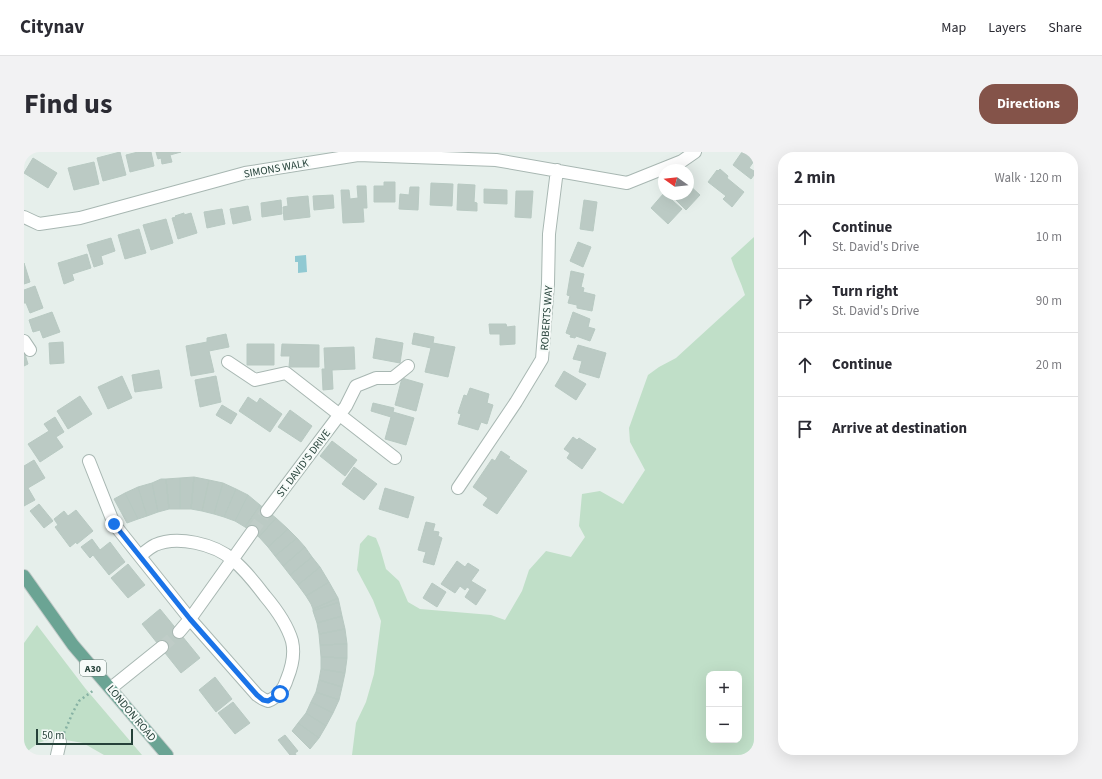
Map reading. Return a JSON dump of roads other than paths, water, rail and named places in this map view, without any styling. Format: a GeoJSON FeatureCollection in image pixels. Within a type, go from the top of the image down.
{"type":"FeatureCollection","features":[{"type":"Feature","properties":{"kind":"main road","name":"LONDON ROAD"},"geometry":{"type":"LineString","coordinates":[[24,576],[73,645],[167,755]]}},
{"type":"Feature","properties":{"kind":"street","name":"SIMONS WALK"},"geometry":{"type":"LineString","coordinates":[[24,216],[40,224],[80,218],[245,173],[358,155],[496,160],[627,183],[682,161],[695,152]]}},
{"type":"Feature","properties":{"kind":"street","name":"ROBERTS WAY"},"geometry":{"type":"LineString","coordinates":[[458,488],[516,402],[542,359],[547,292],[549,234],[557,170]]}},
{"type":"Feature","properties":{"kind":"street"},"geometry":{"type":"LineString","coordinates":[[228,362],[255,380],[286,373],[343,410],[395,458]]}},
{"type":"Feature","properties":{"kind":"street","name":"ST. DAVID'S DRIVE"},"geometry":{"type":"LineString","coordinates":[[267,511],[343,410],[356,386],[376,378],[392,378],[408,366]]}},
{"type":"Feature","properties":{"kind":"street"},"geometry":{"type":"LineString","coordinates":[[89,461],[114,524],[190,619],[263,700],[268,701],[280,694],[286,684],[291,669],[293,658],[292,641],[272,604],[256,584],[232,559],[219,551],[199,543],[175,541],[155,545],[140,556]]}},
{"type":"Feature","properties":{"kind":"street"},"geometry":{"type":"LineString","coordinates":[[179,632],[190,619],[252,532]]}},
{"type":"Feature","properties":{"kind":"street"},"geometry":{"type":"LineString","coordinates":[[111,688],[162,647]]}},
{"type":"Feature","properties":{"kind":"street"},"geometry":{"type":"LineString","coordinates":[[57,755],[60,742]]}},
{"type":"Feature","properties":{"kind":"water"},"geometry":{"type":"Polygon","coordinates":[[[306,255],[307,272],[298,273],[298,262],[295,262],[295,256],[306,255]]]}},
{"type":"Feature","properties":{"kind":"tunnel"},"geometry":{"type":"LineString","coordinates":[[252,532],[267,511]]}},
{"type":"Feature","properties":{"kind":"tunnel"},"geometry":{"type":"LineString","coordinates":[[162,647],[179,632]]}}]}
